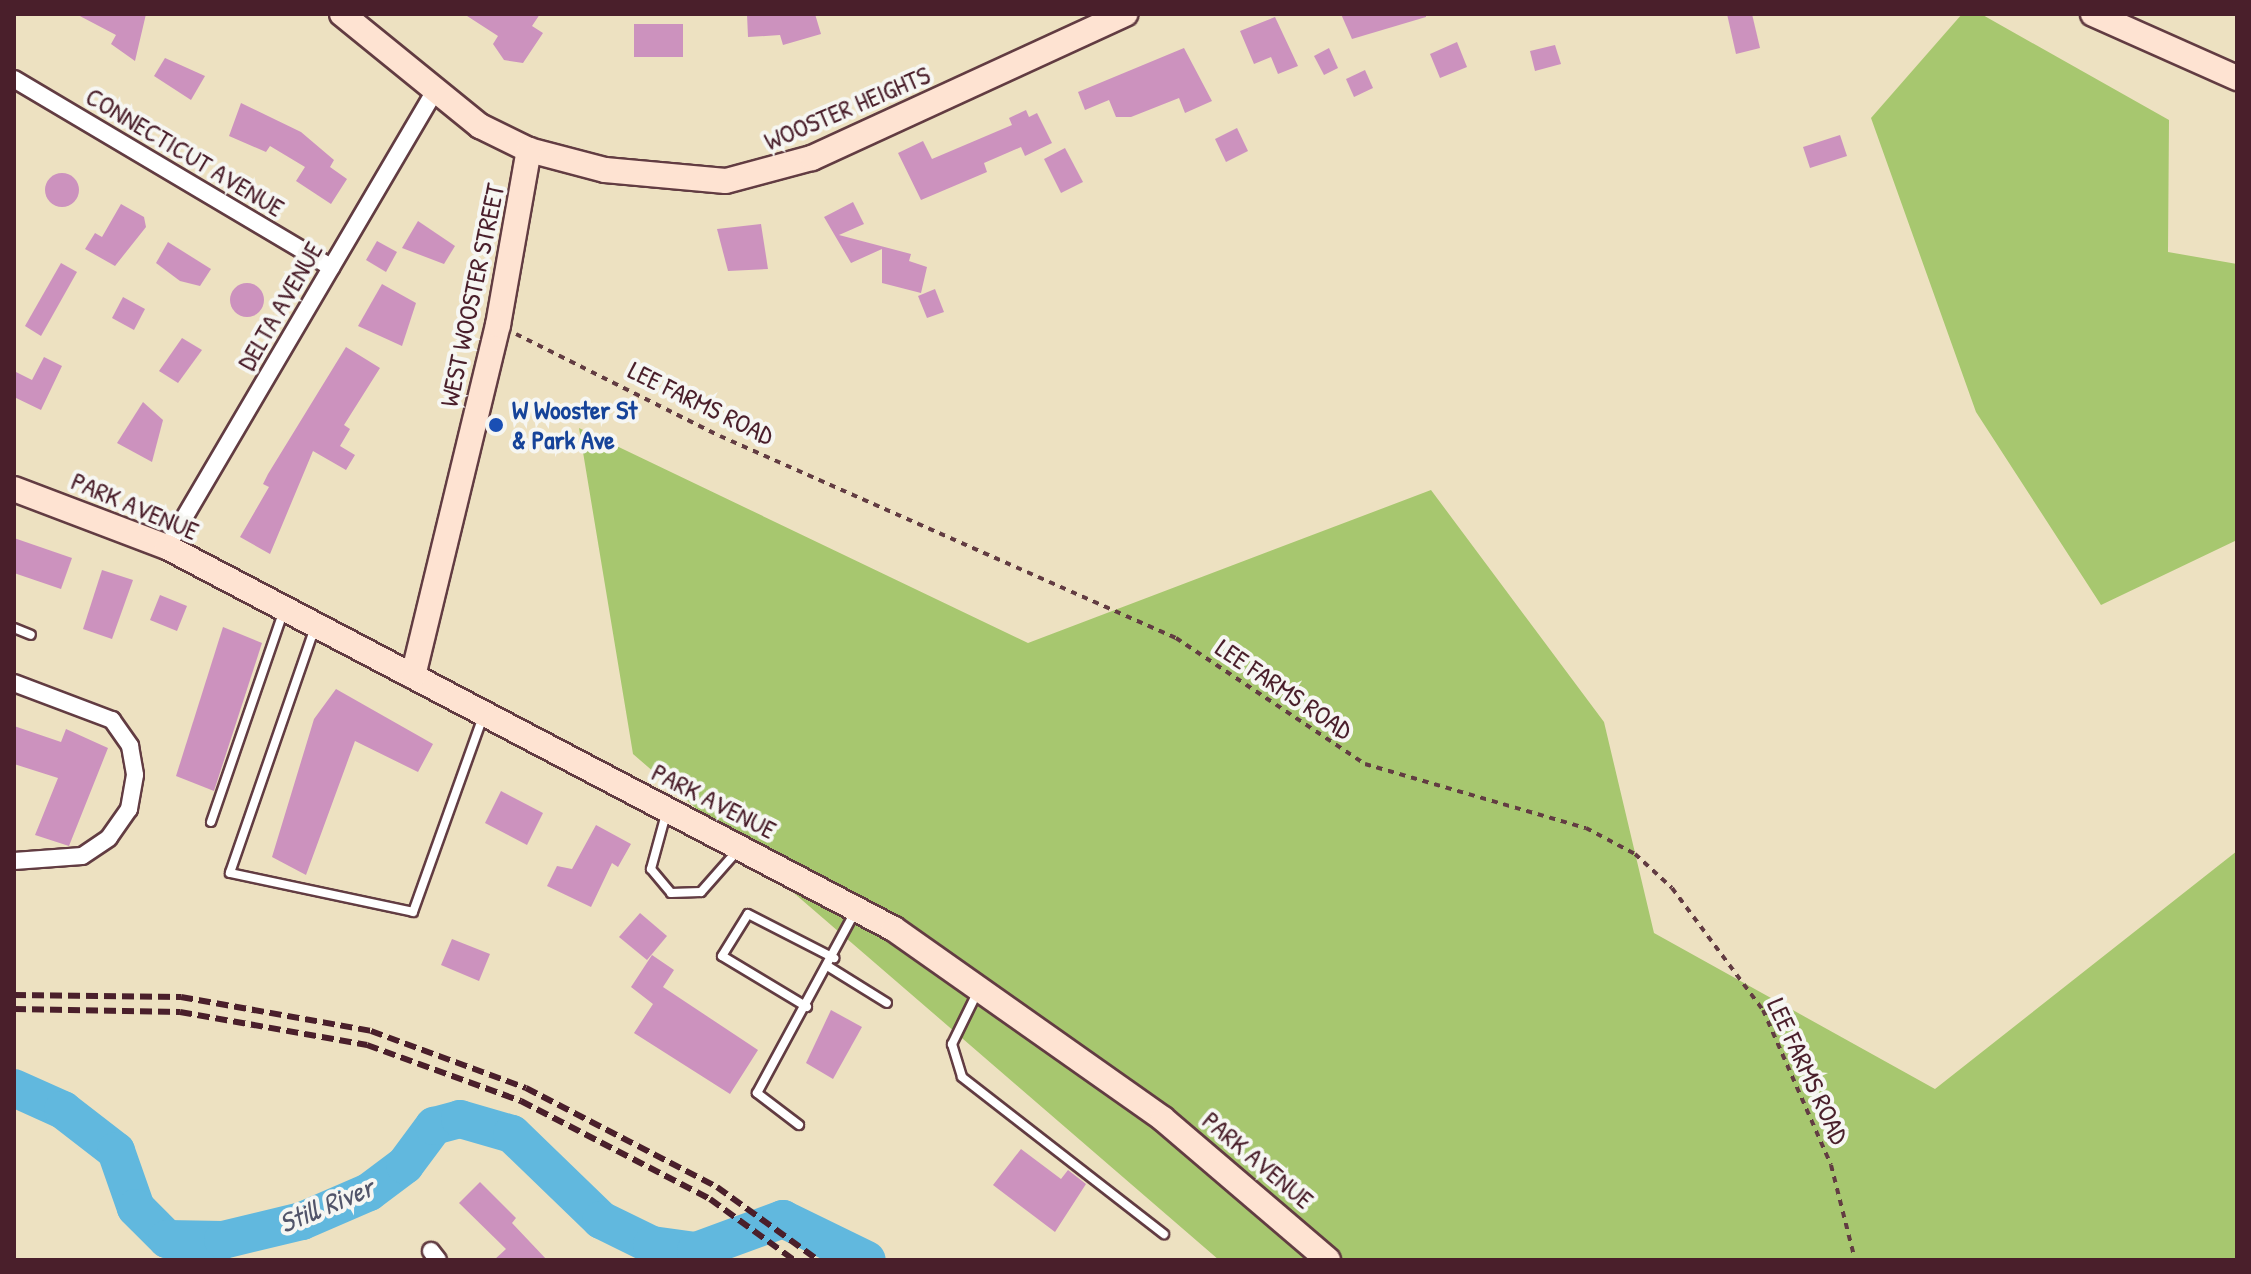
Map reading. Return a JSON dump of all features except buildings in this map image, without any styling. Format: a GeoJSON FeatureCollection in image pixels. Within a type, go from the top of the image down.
{"type":"FeatureCollection","features":[{"type":"Feature","properties":{"kind":"main road"},"geometry":{"type":"LineString","coordinates":[[342,14],[480,126],[529,150]]}},
{"type":"Feature","properties":{"kind":"main road","name":"WOOSTER HEIGHTS"},"geometry":{"type":"LineString","coordinates":[[529,150],[667,180],[772,172],[1125,14]]}},
{"type":"Feature","properties":{"kind":"main road"},"geometry":{"type":"LineString","coordinates":[[2093,14],[2237,78]]}},
{"type":"Feature","properties":{"kind":"main road","name":"WEST WOOSTER STREET"},"geometry":{"type":"LineString","coordinates":[[413,676],[498,325],[529,150]]}},
{"type":"Feature","properties":{"kind":"main road","name":"PARK AVENUE"},"geometry":{"type":"LineString","coordinates":[[14,489],[167,547],[857,908],[982,986],[1247,1185],[1328,1260]]}},
{"type":"Feature","properties":{"kind":"street","name":"CONNECTICUT AVENUE"},"geometry":{"type":"LineString","coordinates":[[14,79],[331,267]]}},
{"type":"Feature","properties":{"kind":"street","name":"DELTA AVENUE"},"geometry":{"type":"LineString","coordinates":[[167,547],[436,89]]}},
{"type":"Feature","properties":{"kind":"street"},"geometry":{"type":"LineString","coordinates":[[14,683],[112,720],[130,746],[135,775],[129,809],[109,838],[82,856],[14,861]]}},
{"type":"Feature","properties":{"kind":"lane"},"geometry":{"type":"LineString","coordinates":[[211,822],[284,609]]}},
{"type":"Feature","properties":{"kind":"lane"},"geometry":{"type":"LineString","coordinates":[[316,625],[230,873],[413,912],[484,713]]}},
{"type":"Feature","properties":{"kind":"lane"},"geometry":{"type":"LineString","coordinates":[[14,628],[31,635]]}},
{"type":"Feature","properties":{"kind":"lane"},"geometry":{"type":"LineString","coordinates":[[669,809],[651,869],[671,893],[701,892],[741,846]]}},
{"type":"Feature","properties":{"kind":"lane"},"geometry":{"type":"LineString","coordinates":[[799,1125],[757,1093],[834,958],[857,908]]}},
{"type":"Feature","properties":{"kind":"lane"},"geometry":{"type":"LineString","coordinates":[[807,1007],[722,956],[748,914],[834,958]]}},
{"type":"Feature","properties":{"kind":"lane"},"geometry":{"type":"LineString","coordinates":[[829,967],[887,1003]]}},
{"type":"Feature","properties":{"kind":"lane"},"geometry":{"type":"LineString","coordinates":[[982,986],[952,1044],[962,1077],[1164,1234]]}},
{"type":"Feature","properties":{"kind":"path","name":"LEE FARMS ROAD"},"geometry":{"type":"LineString","coordinates":[[498,325],[720,436],[1176,638],[1365,764],[1586,828],[1635,854],[1682,900],[1763,1010],[1831,1165],[1855,1260]]}},
{"type":"Feature","properties":{"kind":"green space"},"geometry":{"type":"Polygon","coordinates":[[[1962,14],[1981,14],[2169,120],[2168,252],[2237,264],[2237,540],[2101,605],[1976,412],[1871,118],[1962,14]]]}},
{"type":"Feature","properties":{"kind":"green space"},"geometry":{"type":"Polygon","coordinates":[[[579,428],[1028,643],[1431,490],[1604,722],[1654,933],[1935,1089],[2237,851],[2237,1260],[1219,1260],[633,754],[579,428]]]}},
{"type":"Feature","properties":{"kind":"waterway","name":"Still River"},"geometry":{"type":"LineString","coordinates":[[14,1088],[63,1110],[116,1151],[136,1208],[167,1239],[223,1240],[302,1221],[369,1192],[405,1165],[434,1126],[460,1119],[512,1134],[601,1220],[652,1245],[696,1251],[783,1219],[867,1260]]}},
{"type":"Feature","properties":{"kind":"railway"},"geometry":{"type":"LineString","coordinates":[[14,995],[181,997],[371,1031],[526,1088],[717,1187],[818,1260]]}},
{"type":"Feature","properties":{"kind":"railway"},"geometry":{"type":"LineString","coordinates":[[14,1009],[180,1012],[367,1045],[521,1101],[710,1199],[794,1260]]}},
{"type":"Feature","properties":{"kind":"place","name":"W Wooster St & Park Ave"},"geometry":{"type":"Point","coordinates":[496,425]}}]}
